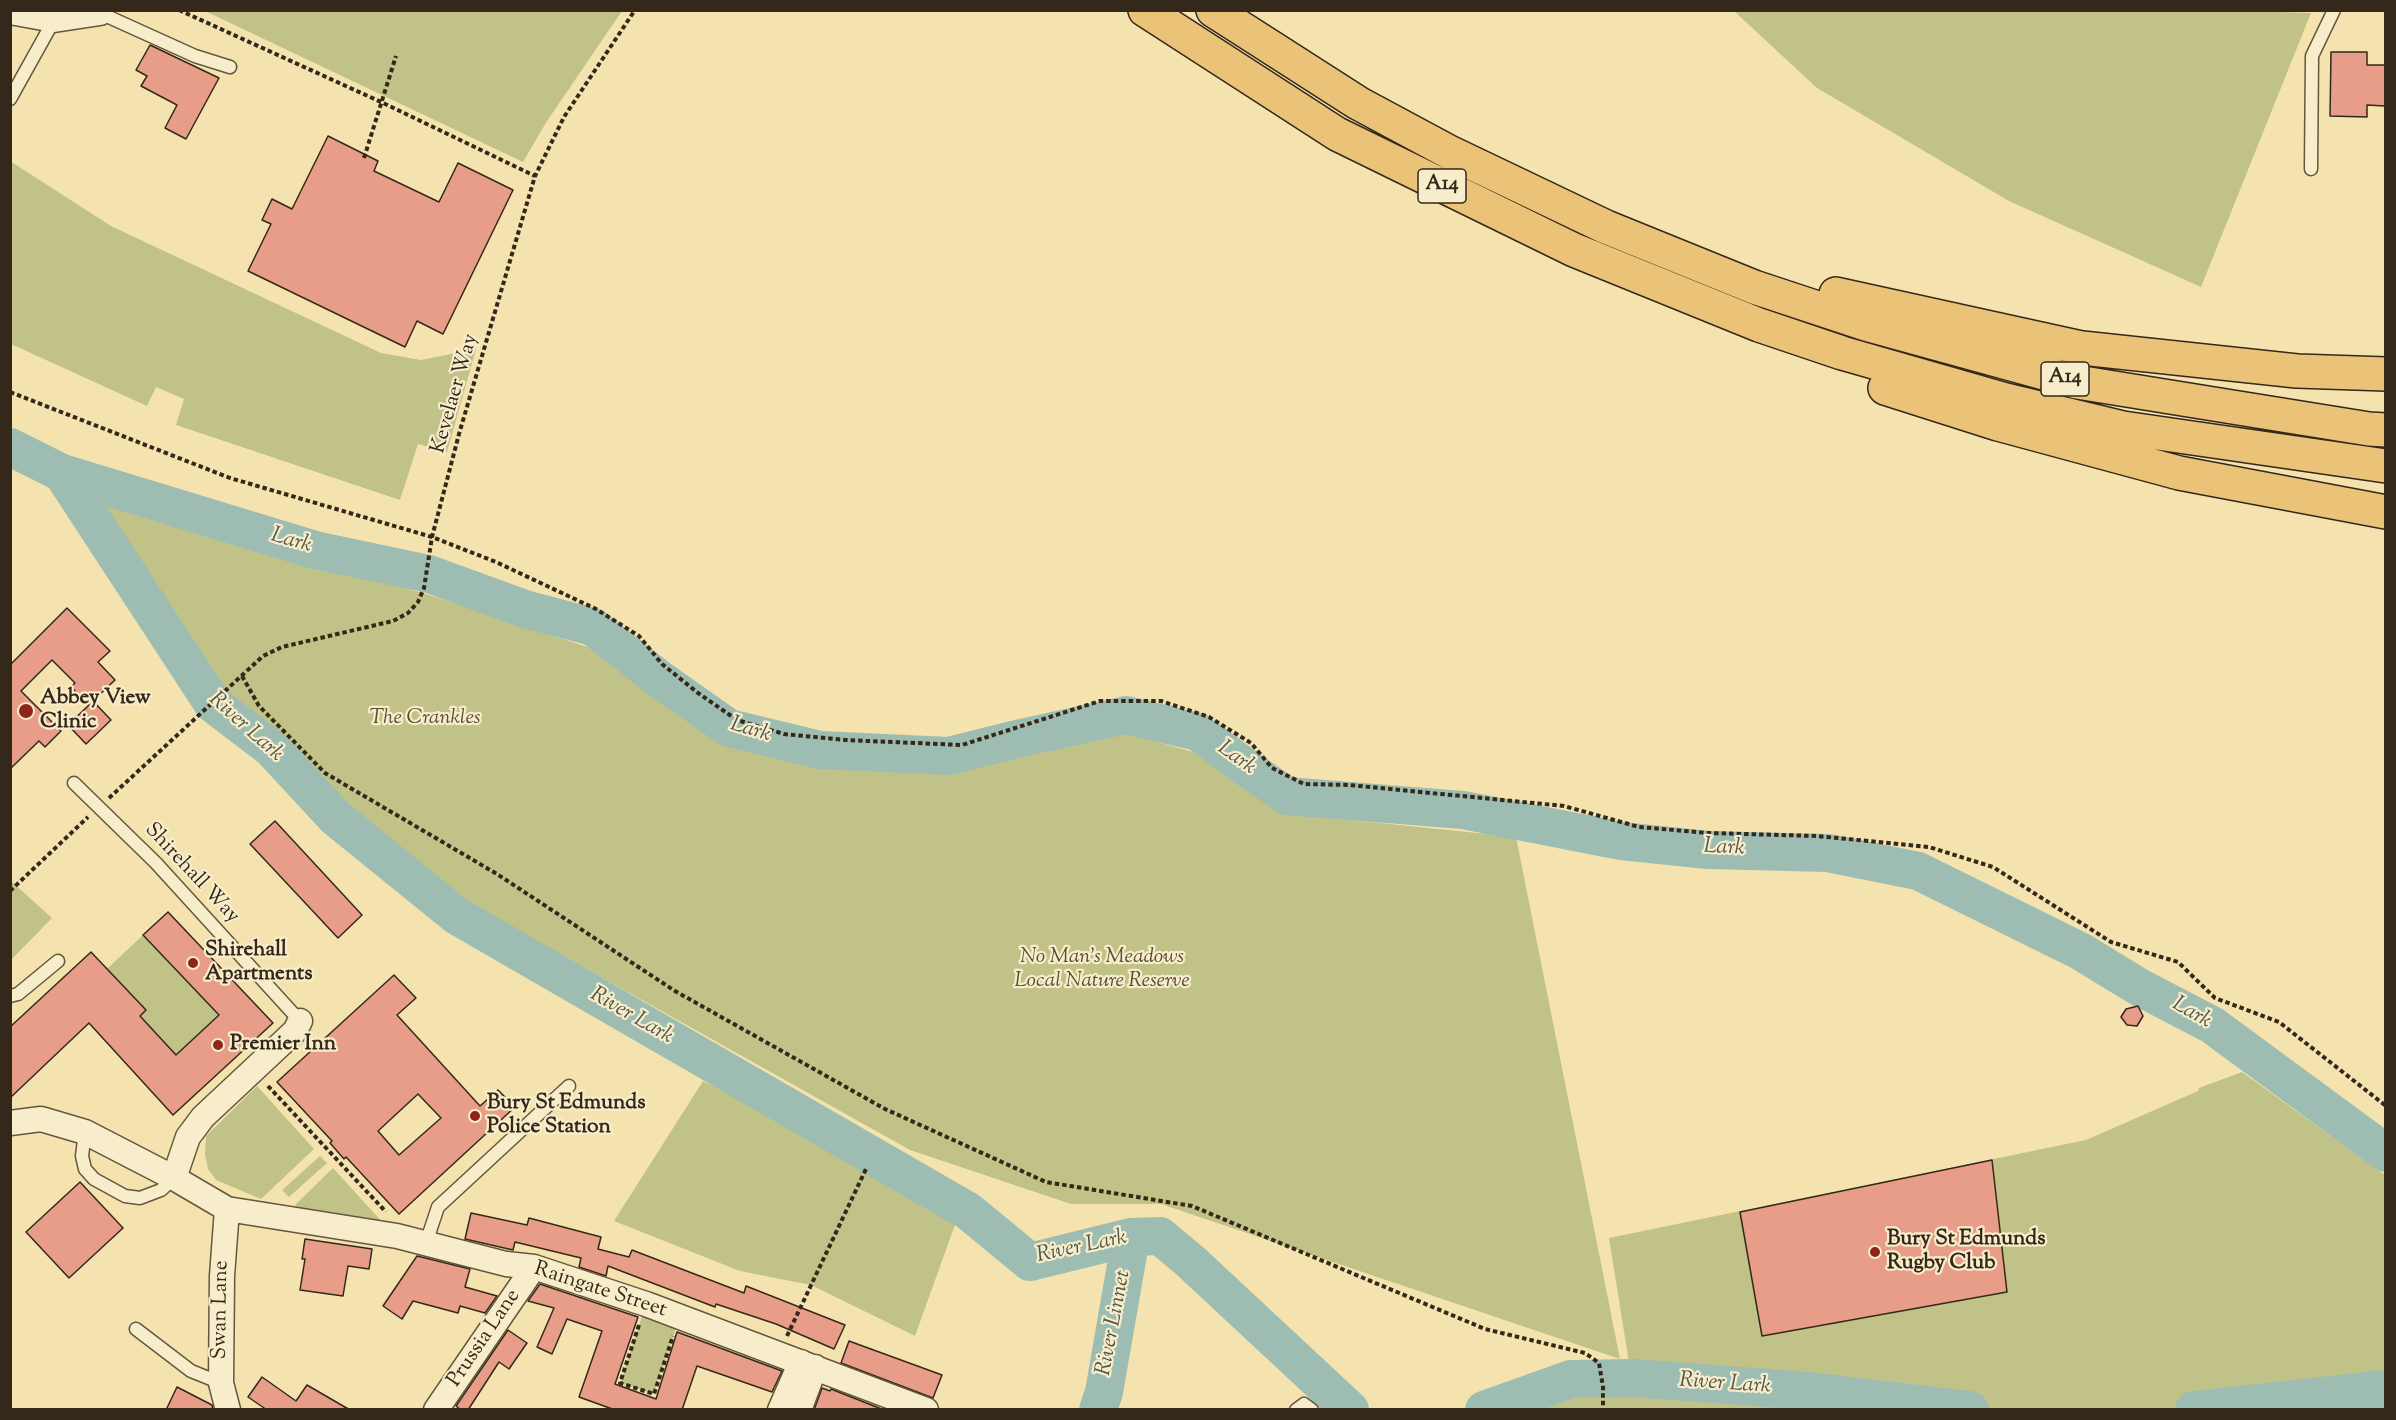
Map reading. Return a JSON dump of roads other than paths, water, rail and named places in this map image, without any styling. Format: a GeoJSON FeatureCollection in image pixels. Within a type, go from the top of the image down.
{"type":"FeatureCollection","features":[{"type":"Feature","properties":{"kind":"highway","name":"A14"},"geometry":{"type":"LineString","coordinates":[[1145,10],[1337,134],[1574,250],[1759,325],[1842,353],[2006,400],[2123,428],[2385,466]]}},
{"type":"Feature","properties":{"kind":"highway","name":"A14"},"geometry":{"type":"LineString","coordinates":[[1214,10],[1358,103],[1451,153],[1606,227],[1754,286],[1866,324],[2076,382],[2385,430]]}},
{"type":"Feature","properties":{"kind":"highway"},"geometry":{"type":"LineString","coordinates":[[1754,286],[1838,295],[2082,348],[2297,370],[2385,374]]}},
{"type":"Feature","properties":{"kind":"highway"},"geometry":{"type":"LineString","coordinates":[[1759,325],[1823,369],[1998,424],[2180,473],[2385,512]]}},
{"type":"Feature","properties":{"kind":"street"},"geometry":{"type":"LineString","coordinates":[[10,12],[54,20],[100,12]]}},
{"type":"Feature","properties":{"kind":"street"},"geometry":{"type":"LineString","coordinates":[[174,1178],[188,1137],[203,1117],[295,1031],[300,1021]]}},
{"type":"Feature","properties":{"kind":"street"},"geometry":{"type":"LineString","coordinates":[[17,1121],[41,1119],[85,1132],[174,1178],[227,1209]]}},
{"type":"Feature","properties":{"kind":"street","name":"Raingate Street"},"geometry":{"type":"LineString","coordinates":[[227,1209],[397,1236],[506,1264],[534,1267],[680,1316],[926,1410]]}},
{"type":"Feature","properties":{"kind":"street","name":"Swan Lane"},"geometry":{"type":"LineString","coordinates":[[227,1209],[222,1276],[220,1383],[228,1410]]}},
{"type":"Feature","properties":{"kind":"street","name":"Prussia Lane"},"geometry":{"type":"LineString","coordinates":[[436,1410],[534,1267]]}},
{"type":"Feature","properties":{"kind":"street"},"geometry":{"type":"LineString","coordinates":[[780,1410],[799,1361]]}},
{"type":"Feature","properties":{"kind":"street"},"geometry":{"type":"LineString","coordinates":[[799,1361],[799,1410]]}},
{"type":"Feature","properties":{"kind":"lane"},"geometry":{"type":"LineString","coordinates":[[2311,169],[2312,56],[2334,10]]}},
{"type":"Feature","properties":{"kind":"lane"},"geometry":{"type":"LineString","coordinates":[[100,12],[195,56],[230,67]]}},
{"type":"Feature","properties":{"kind":"lane"},"geometry":{"type":"LineString","coordinates":[[10,99],[54,20]]}},
{"type":"Feature","properties":{"kind":"lane","name":"Shirehall Way"},"geometry":{"type":"LineString","coordinates":[[74,783],[156,862],[300,1021]]}},
{"type":"Feature","properties":{"kind":"lane"},"geometry":{"type":"LineString","coordinates":[[10,996],[18,994],[58,960]]}},
{"type":"Feature","properties":{"kind":"lane"},"geometry":{"type":"LineString","coordinates":[[426,1243],[438,1206],[569,1086]]}},
{"type":"Feature","properties":{"kind":"lane"},"geometry":{"type":"LineString","coordinates":[[85,1132],[82,1156],[85,1169],[94,1179],[125,1196],[140,1198],[161,1190],[174,1178]]}},
{"type":"Feature","properties":{"kind":"lane"},"geometry":{"type":"LineString","coordinates":[[136,1329],[191,1371],[220,1383]]}},
{"type":"Feature","properties":{"kind":"lane"},"geometry":{"type":"LineString","coordinates":[[1296,1410],[1304,1404],[1312,1410]]}},
{"type":"Feature","properties":{"kind":"waterway","name":"River Lark"},"geometry":{"type":"LineString","coordinates":[[10,447],[62,473],[213,704],[272,749],[336,818],[457,916],[968,1211],[1030,1262],[1131,1237],[1160,1236],[1190,1261],[1350,1410]]}},
{"type":"Feature","properties":{"kind":"waterway","name":"Lark"},"geometry":{"type":"LineString","coordinates":[[62,473],[315,550],[429,574],[525,609],[593,627],[658,678],[729,728],[820,750],[949,756],[1126,715],[1198,732],[1287,796],[1463,810],[1621,841],[1708,850],[1828,853],[1918,871],[2080,951],[2139,987],[2212,1025],[2386,1153]]}},
{"type":"Feature","properties":{"kind":"waterway","name":"River Linnet"},"geometry":{"type":"LineString","coordinates":[[1098,1410],[1104,1392],[1131,1237]]}},
{"type":"Feature","properties":{"kind":"waterway","name":"River Lark"},"geometry":{"type":"LineString","coordinates":[[1484,1410],[1571,1379],[1633,1378],[1808,1391],[1970,1410]]}},
{"type":"Feature","properties":{"kind":"waterway","name":"River Lark"},"geometry":{"type":"LineString","coordinates":[[2194,1410],[2386,1389]]}},
{"type":"Feature","properties":{"kind":"place","name":"Abbey View Clinic"},"geometry":{"type":"Point","coordinates":[26,711]}},
{"type":"Feature","properties":{"kind":"place","name":"Shirehall Apartments"},"geometry":{"type":"Point","coordinates":[193,963]}},
{"type":"Feature","properties":{"kind":"place","name":"Premier Inn"},"geometry":{"type":"Point","coordinates":[218,1045]}},
{"type":"Feature","properties":{"kind":"place","name":"Bury St Edmunds Police Station"},"geometry":{"type":"Point","coordinates":[475,1116]}},
{"type":"Feature","properties":{"kind":"place","name":"Bury St Edmunds Rugby Club"},"geometry":{"type":"Point","coordinates":[1875,1252]}},
{"type":"Feature","properties":{"kind":"park label","name":"The Crankles"},"geometry":{"type":"Point","coordinates":[425,719]}},
{"type":"Feature","properties":{"kind":"park label","name":"No Man's Meadows Local Nature Reserve"},"geometry":{"type":"Point","coordinates":[1102,970]}}]}
